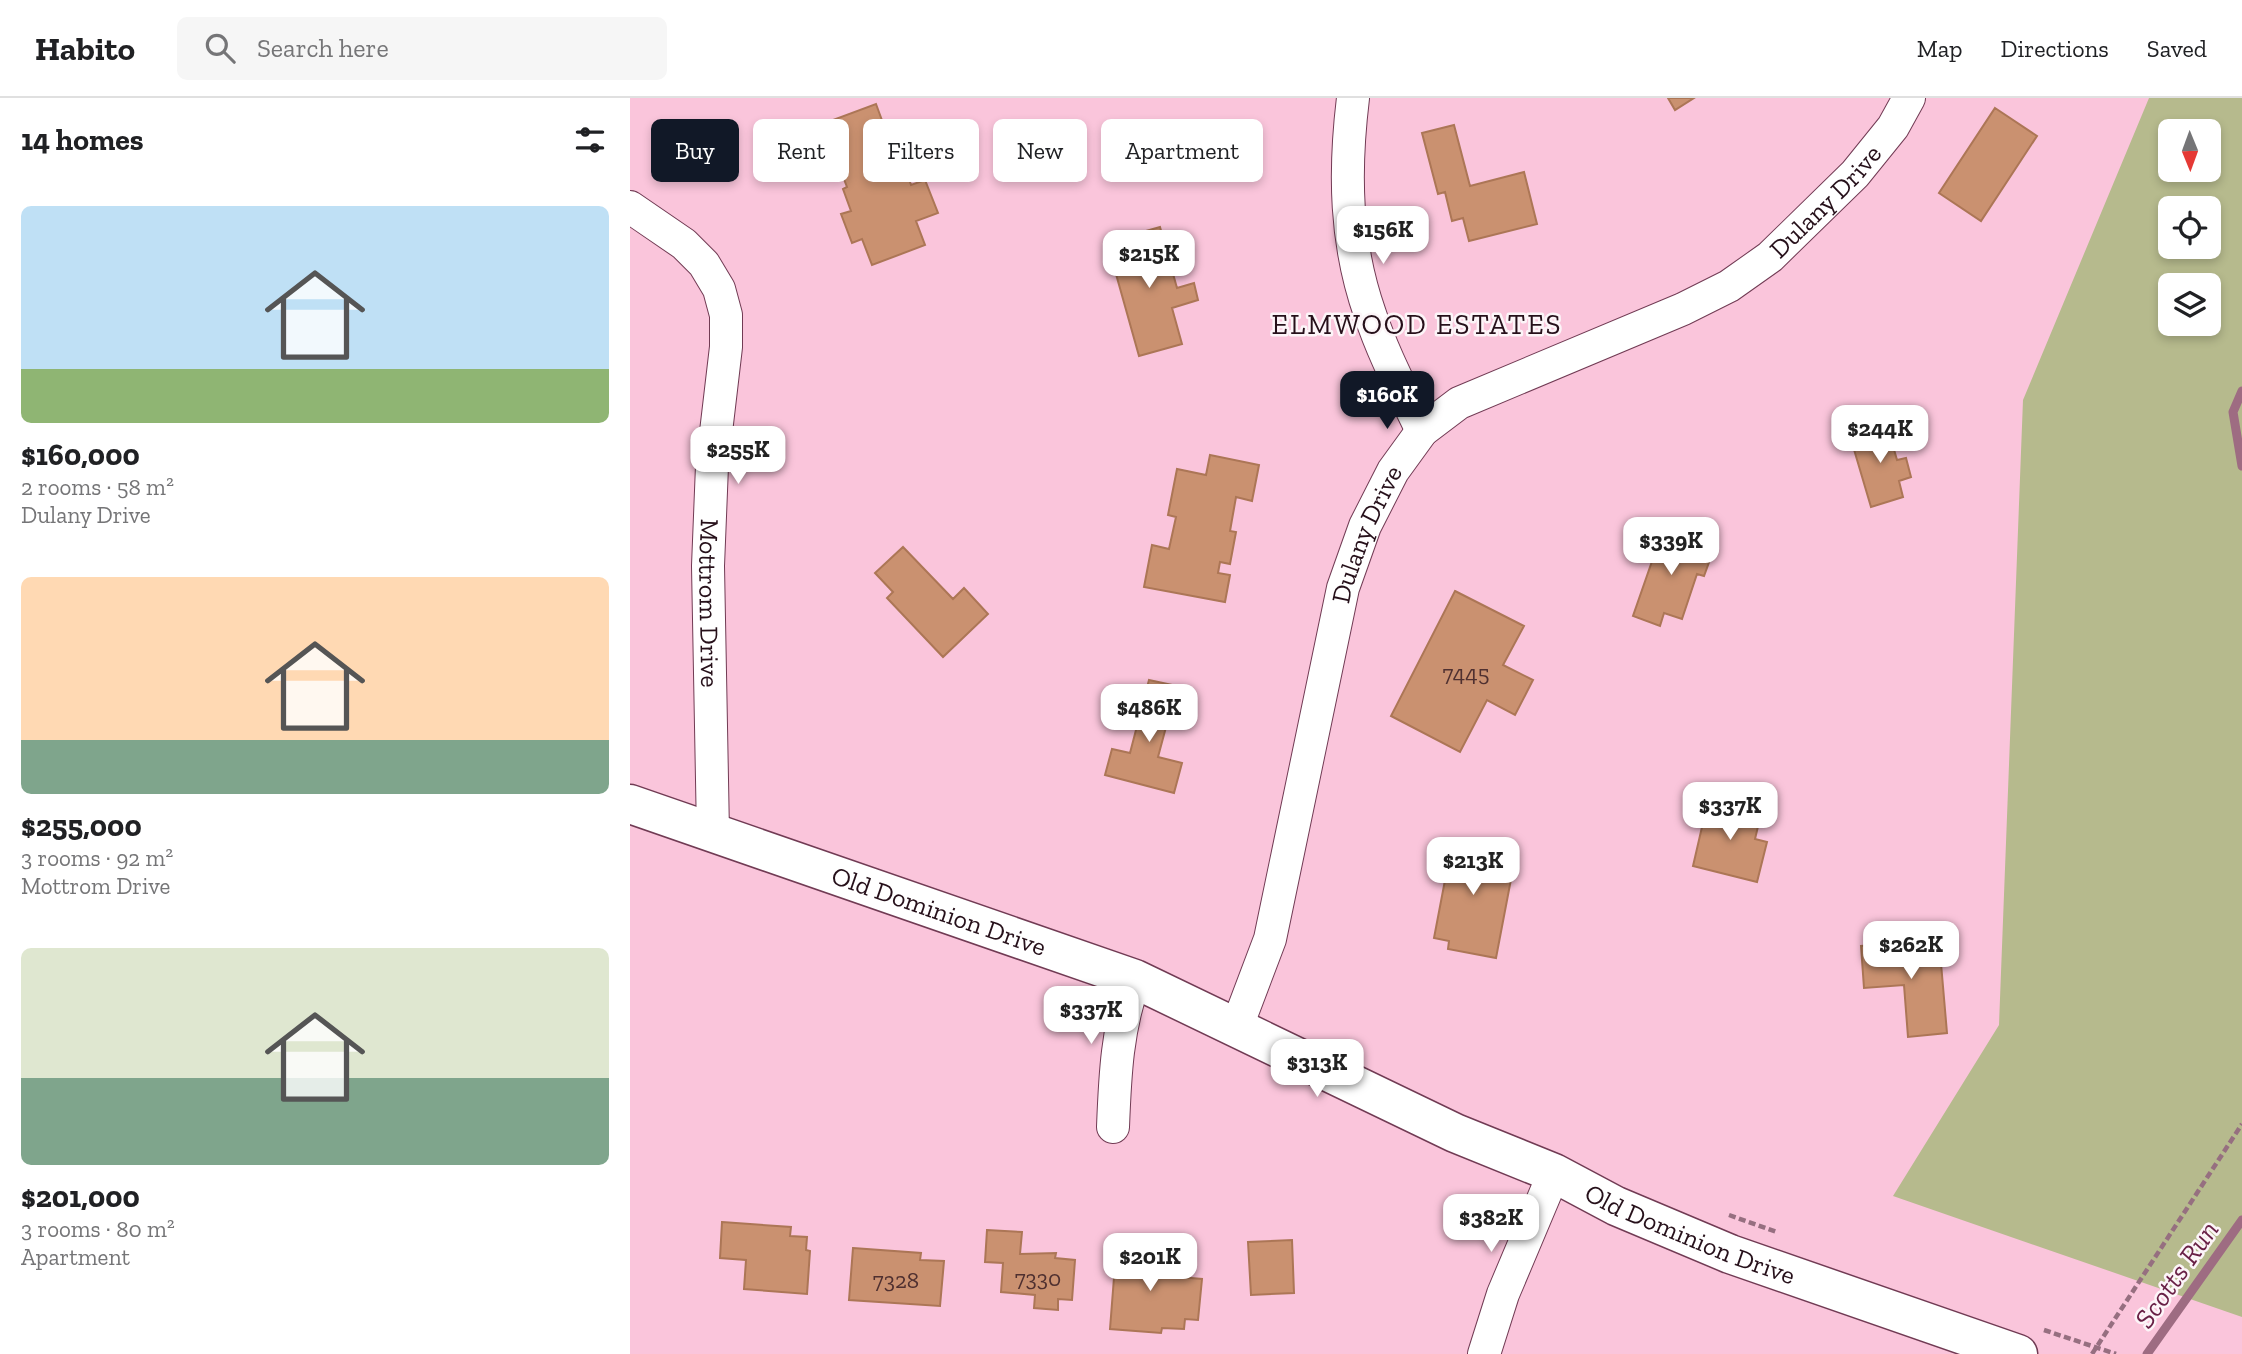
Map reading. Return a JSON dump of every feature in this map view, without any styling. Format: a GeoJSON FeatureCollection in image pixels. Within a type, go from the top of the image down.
{"type":"FeatureCollection","features":[{"type":"Feature","properties":{"kind":"main road","name":"Old Dominion Drive"},"geometry":{"type":"LineString","coordinates":[[630,804],[1135,979],[1236,1030],[1455,1133],[1730,1254],[2031,1336]]}},
{"type":"Feature","properties":{"kind":"street"},"geometry":{"type":"LineString","coordinates":[[1353,98],[1346,151],[1347,196],[1355,263],[1370,315],[1422,431]]}},
{"type":"Feature","properties":{"kind":"street","name":"Dulany Drive"},"geometry":{"type":"LineString","coordinates":[[1236,1030],[1270,939],[1343,588],[1365,526],[1393,471],[1422,431],[1459,403],[1683,309],[1729,286],[1770,257],[1855,174],[1893,127],[1909,98]]}},
{"type":"Feature","properties":{"kind":"street","name":"Mottrom Drive"},"geometry":{"type":"LineString","coordinates":[[630,207],[684,244],[704,264],[719,289],[726,315],[726,347],[712,466],[708,566],[713,832]]}},
{"type":"Feature","properties":{"kind":"street"},"geometry":{"type":"LineString","coordinates":[[1113,1126],[1118,1038],[1122,1013],[1135,979]]}},
{"type":"Feature","properties":{"kind":"street"},"geometry":{"type":"LineString","coordinates":[[1484,1354],[1503,1294],[1553,1174]]}},
{"type":"Feature","properties":{"kind":"path"},"geometry":{"type":"LineString","coordinates":[[2092,1354],[2242,1124]]}},
{"type":"Feature","properties":{"kind":"path"},"geometry":{"type":"LineString","coordinates":[[1720,1212],[1785,1235]]}},
{"type":"Feature","properties":{"kind":"path"},"geometry":{"type":"LineString","coordinates":[[2031,1336],[2116,1354]]}},
{"type":"Feature","properties":{"kind":"green space"},"geometry":{"type":"Polygon","coordinates":[[[2149,98],[2242,98],[2242,1317],[1893,1196],[1999,1025],[2023,400],[2149,98]]]}},
{"type":"Feature","properties":{"kind":"building"},"geometry":{"type":"Polygon","coordinates":[[[1668,98],[1694,98],[1675,110],[1668,98]]]}},
{"type":"Feature","properties":{"kind":"building"},"geometry":{"type":"Polygon","coordinates":[[[876,104],[882,119],[863,119],[863,182],[910,182],[911,185],[926,182],[938,213],[916,221],[925,245],[872,265],[862,239],[852,243],[841,214],[851,211],[843,189],[847,187],[845,182],[849,182],[849,119],[836,119],[876,104]]]}},
{"type":"Feature","properties":{"kind":"building"},"geometry":{"type":"Polygon","coordinates":[[[1995,108],[2037,136],[1981,221],[1939,193],[1995,108]]]}},
{"type":"Feature","properties":{"kind":"building"},"geometry":{"type":"Polygon","coordinates":[[[1454,125],[1470,186],[1524,172],[1537,224],[1469,241],[1463,218],[1452,221],[1445,192],[1438,194],[1422,133],[1454,125]]]}},
{"type":"Feature","properties":{"kind":"building"},"geometry":{"type":"Polygon","coordinates":[[[1160,227],[1177,288],[1194,283],[1198,300],[1172,308],[1182,344],[1139,356],[1107,242],[1160,227]]]}},
{"type":"Feature","properties":{"kind":"building"},"geometry":{"type":"Polygon","coordinates":[[[1887,425],[1897,460],[1906,458],[1911,477],[1899,481],[1903,497],[1871,507],[1850,436],[1887,425]]]}},
{"type":"Feature","properties":{"kind":"building"},"geometry":{"type":"Polygon","coordinates":[[[1210,455],[1259,465],[1252,501],[1236,497],[1230,531],[1236,532],[1230,564],[1220,562],[1218,573],[1230,575],[1225,602],[1144,587],[1152,545],[1169,549],[1176,517],[1168,515],[1177,469],[1206,475],[1210,455]]]}},
{"type":"Feature","properties":{"kind":"building"},"geometry":{"type":"Polygon","coordinates":[[[1665,524],[1692,533],[1688,546],[1712,554],[1704,576],[1697,574],[1682,619],[1664,613],[1660,626],[1633,616],[1665,524]]]}},
{"type":"Feature","properties":{"kind":"building"},"geometry":{"type":"Polygon","coordinates":[[[903,547],[953,599],[964,588],[988,614],[943,657],[887,598],[893,592],[875,573],[903,547]]]}},
{"type":"Feature","properties":{"kind":"building"},"geometry":{"type":"Polygon","coordinates":[[[1455,591],[1524,626],[1503,665],[1533,680],[1515,715],[1487,700],[1460,752],[1391,716],[1455,591]]]}},
{"type":"Feature","properties":{"kind":"building"},"geometry":{"type":"Polygon","coordinates":[[[1149,680],[1177,686],[1158,757],[1182,763],[1174,793],[1105,775],[1112,749],[1130,753],[1149,680]]]}},
{"type":"Feature","properties":{"kind":"building"},"geometry":{"type":"Polygon","coordinates":[[[1708,801],[1761,814],[1755,839],[1767,842],[1757,882],[1693,866],[1708,801]]]}},
{"type":"Feature","properties":{"kind":"building"},"geometry":{"type":"Polygon","coordinates":[[[1442,840],[1516,853],[1496,958],[1448,949],[1449,941],[1434,938],[1446,875],[1436,873],[1442,840]]]}},
{"type":"Feature","properties":{"kind":"building"},"geometry":{"type":"Polygon","coordinates":[[[1939,940],[1947,1033],[1908,1037],[1904,985],[1864,988],[1861,946],[1939,940]]]}},
{"type":"Feature","properties":{"kind":"building"},"geometry":{"type":"Polygon","coordinates":[[[722,1222],[791,1227],[790,1236],[807,1237],[806,1250],[810,1251],[807,1294],[744,1289],[746,1260],[720,1258],[722,1222]]]}},
{"type":"Feature","properties":{"kind":"building"},"geometry":{"type":"Polygon","coordinates":[[[987,1230],[1022,1232],[1020,1254],[1056,1253],[1055,1258],[1075,1260],[1072,1300],[1058,1299],[1058,1310],[1034,1308],[1035,1295],[1001,1292],[1003,1263],[985,1262],[987,1230]]]}},
{"type":"Feature","properties":{"kind":"building"},"geometry":{"type":"Polygon","coordinates":[[[1117,1239],[1150,1242],[1148,1275],[1179,1274],[1179,1277],[1202,1279],[1198,1320],[1185,1319],[1184,1329],[1162,1328],[1161,1333],[1110,1329],[1117,1239]]]}},
{"type":"Feature","properties":{"kind":"building"},"geometry":{"type":"Polygon","coordinates":[[[1292,1240],[1294,1293],[1251,1295],[1248,1242],[1292,1240]]]}},
{"type":"Feature","properties":{"kind":"building"},"geometry":{"type":"Polygon","coordinates":[[[853,1248],[921,1253],[920,1260],[944,1261],[940,1306],[849,1300],[853,1248]]]}},
{"type":"Feature","properties":{"kind":"waterway","name":"Scotts Run"},"geometry":{"type":"LineString","coordinates":[[2242,391],[2233,412],[2242,466]]}},
{"type":"Feature","properties":{"kind":"waterway","name":"Scotts Run"},"geometry":{"type":"LineString","coordinates":[[2147,1354],[2242,1220]]}},
{"type":"Feature","properties":{"kind":"district","name":"ELMWOOD ESTATES"},"geometry":{"type":"Point","coordinates":[1417,324]}}]}
